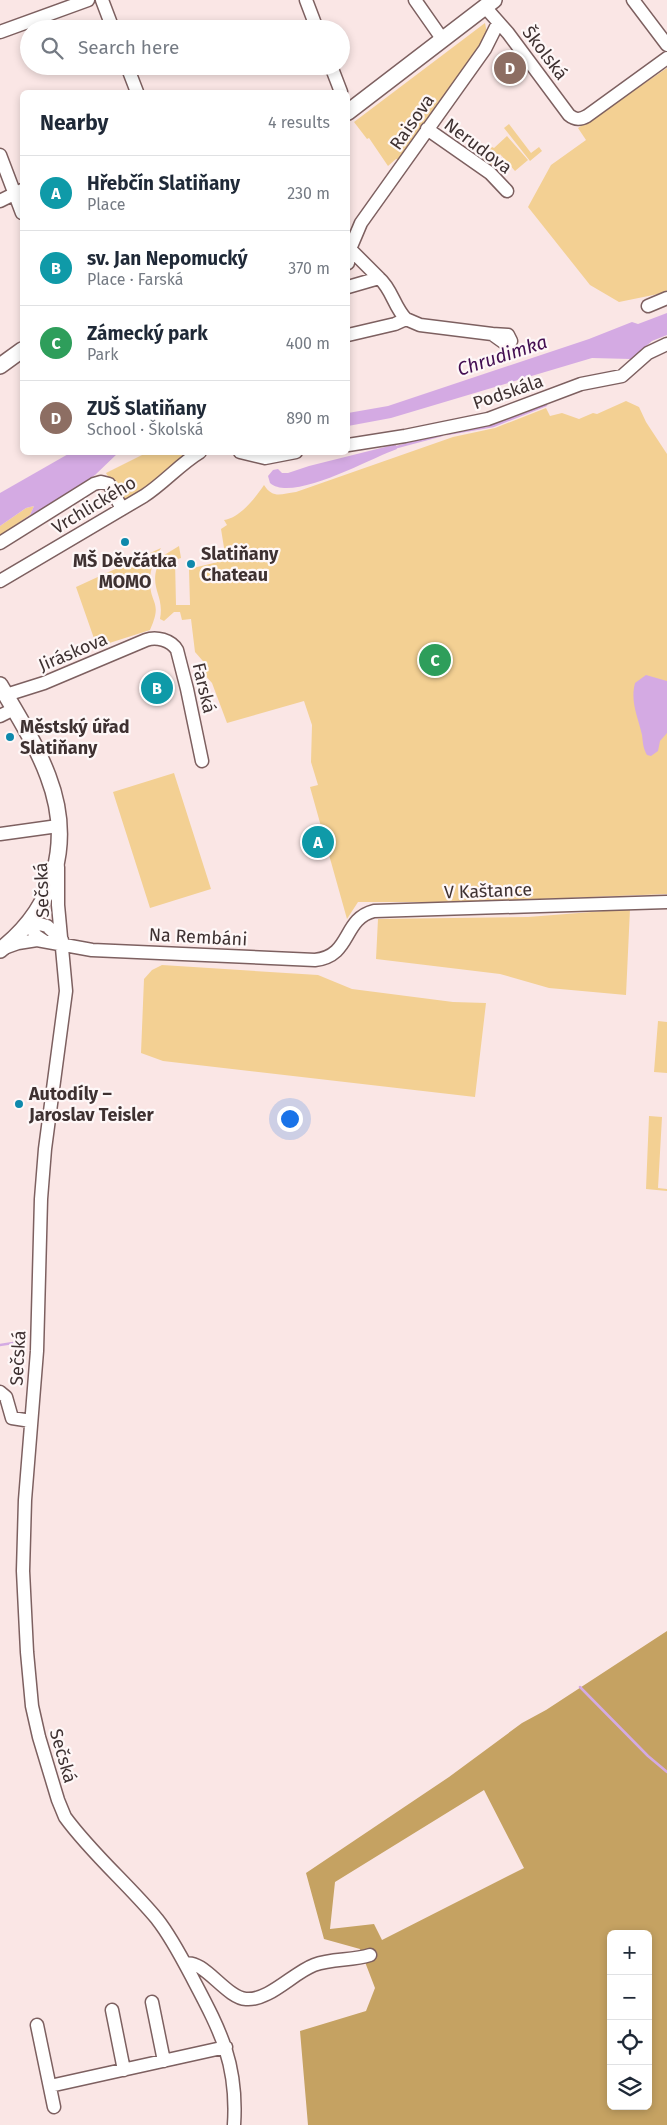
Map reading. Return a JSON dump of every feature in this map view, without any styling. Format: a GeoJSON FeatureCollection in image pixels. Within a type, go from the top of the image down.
{"type":"FeatureCollection","features":[{"type":"Feature","properties":{"kind":"main road"},"geometry":{"type":"LineString","coordinates":[[350,107],[490,4]]}},
{"type":"Feature","properties":{"kind":"main road"},"geometry":{"type":"LineString","coordinates":[[0,366],[20,351]]}},
{"type":"Feature","properties":{"kind":"main road"},"geometry":{"type":"LineString","coordinates":[[0,950],[16,936],[42,904],[51,886],[56,867],[59,833],[54,799],[47,774],[3,690]]}},
{"type":"Feature","properties":{"kind":"street"},"geometry":{"type":"LineString","coordinates":[[33,20],[88,0]]}},
{"type":"Feature","properties":{"kind":"street"},"geometry":{"type":"LineString","coordinates":[[102,0],[109,20]]}},
{"type":"Feature","properties":{"kind":"street"},"geometry":{"type":"LineString","coordinates":[[306,0],[314,20]]}},
{"type":"Feature","properties":{"kind":"street"},"geometry":{"type":"LineString","coordinates":[[415,0],[443,40]]}},
{"type":"Feature","properties":{"kind":"street"},"geometry":{"type":"LineString","coordinates":[[633,0],[667,45]]}},
{"type":"Feature","properties":{"kind":"street","name":"Školská"},"geometry":{"type":"LineString","coordinates":[[490,4],[498,23],[508,33],[570,115],[577,119],[584,118],[602,106],[629,84],[667,58]]}},
{"type":"Feature","properties":{"kind":"street","name":"Raisova"},"geometry":{"type":"LineString","coordinates":[[351,244],[361,224],[484,48],[498,23]]}},
{"type":"Feature","properties":{"kind":"street"},"geometry":{"type":"LineString","coordinates":[[0,32],[20,25]]}},
{"type":"Feature","properties":{"kind":"street"},"geometry":{"type":"LineString","coordinates":[[130,75],[136,90]]}},
{"type":"Feature","properties":{"kind":"street"},"geometry":{"type":"LineString","coordinates":[[335,75],[341,90]]}},
{"type":"Feature","properties":{"kind":"street","name":"Nerudova"},"geometry":{"type":"LineString","coordinates":[[428,129],[490,173],[507,191]]}},
{"type":"Feature","properties":{"kind":"street"},"geometry":{"type":"LineString","coordinates":[[0,155],[19,192],[0,201]]}},
{"type":"Feature","properties":{"kind":"street"},"geometry":{"type":"LineString","coordinates":[[350,250],[351,244]]}},
{"type":"Feature","properties":{"kind":"street"},"geometry":{"type":"LineString","coordinates":[[351,244],[388,288],[400,313],[406,319],[420,325],[492,334]]}},
{"type":"Feature","properties":{"kind":"street"},"geometry":{"type":"LineString","coordinates":[[350,287],[379,278]]}},
{"type":"Feature","properties":{"kind":"street"},"geometry":{"type":"LineString","coordinates":[[648,306],[667,298]]}},
{"type":"Feature","properties":{"kind":"street"},"geometry":{"type":"LineString","coordinates":[[350,335],[395,324],[406,319]]}},
{"type":"Feature","properties":{"kind":"street","name":"Podskála"},"geometry":{"type":"LineString","coordinates":[[350,445],[405,436],[488,419],[581,384],[622,376],[648,353],[667,344]]}},
{"type":"Feature","properties":{"kind":"street","name":"Vrchlického"},"geometry":{"type":"LineString","coordinates":[[0,581],[152,491],[196,455]]}},
{"type":"Feature","properties":{"kind":"street"},"geometry":{"type":"LineString","coordinates":[[250,455],[261,458],[280,455]]}},
{"type":"Feature","properties":{"kind":"street"},"geometry":{"type":"LineString","coordinates":[[0,543],[60,503],[98,482],[109,484],[122,509]]}},
{"type":"Feature","properties":{"kind":"street","name":"Jiráskova"},"geometry":{"type":"LineString","coordinates":[[3,690],[44,683],[153,638]]}},
{"type":"Feature","properties":{"kind":"street","name":"Farská"},"geometry":{"type":"LineString","coordinates":[[153,638],[171,644],[177,650],[202,761]]}},
{"type":"Feature","properties":{"kind":"street"},"geometry":{"type":"LineString","coordinates":[[0,716],[14,709]]}},
{"type":"Feature","properties":{"kind":"street"},"geometry":{"type":"LineString","coordinates":[[0,834],[59,833]]}},
{"type":"Feature","properties":{"kind":"street","name":"Sečská"},"geometry":{"type":"LineString","coordinates":[[59,833],[58,900],[66,978],[65,1001],[43,1175],[37,1351],[24,1507],[23,1571],[30,1684],[39,1737],[65,1817],[158,1920],[185,1964],[219,2029],[226,2047],[232,2074],[234,2125]]}},
{"type":"Feature","properties":{"kind":"street","name":"V Kaštance"},"geometry":{"type":"LineString","coordinates":[[330,956],[340,948],[356,922],[366,914],[374,912],[667,902]]}},
{"type":"Feature","properties":{"kind":"street","name":"Sečská"},"geometry":{"type":"LineString","coordinates":[[29,921],[47,926],[63,943]]}},
{"type":"Feature","properties":{"kind":"street","name":"Sečská"},"geometry":{"type":"LineString","coordinates":[[29,921],[35,935],[44,941]]}},
{"type":"Feature","properties":{"kind":"street","name":"Sečská"},"geometry":{"type":"LineString","coordinates":[[0,950],[31,940],[63,943]]}},
{"type":"Feature","properties":{"kind":"street","name":"Na Rembáni"},"geometry":{"type":"LineString","coordinates":[[63,943],[92,950],[308,960],[330,956]]}},
{"type":"Feature","properties":{"kind":"street"},"geometry":{"type":"LineString","coordinates":[[0,1392],[6,1397],[12,1418],[31,1421]]}},
{"type":"Feature","properties":{"kind":"street"},"geometry":{"type":"LineString","coordinates":[[185,1964],[194,1964],[233,1994],[249,1999],[266,1994],[312,1965],[370,1955]]}},
{"type":"Feature","properties":{"kind":"street"},"geometry":{"type":"LineString","coordinates":[[152,2002],[164,2061]]}},
{"type":"Feature","properties":{"kind":"street"},"geometry":{"type":"LineString","coordinates":[[112,2010],[124,2070]]}},
{"type":"Feature","properties":{"kind":"street"},"geometry":{"type":"LineString","coordinates":[[37,2025],[54,2107]]}},
{"type":"Feature","properties":{"kind":"street"},"geometry":{"type":"LineString","coordinates":[[50,2086],[226,2047]]}},
{"type":"Feature","properties":{"kind":"shaded area"},"geometry":{"type":"Polygon","coordinates":[[[485,23],[486,40],[400,160],[396,159],[388,166],[369,138],[367,139],[354,122],[485,23]]]}},
{"type":"Feature","properties":{"kind":"shaded area"},"geometry":{"type":"Polygon","coordinates":[[[667,68],[667,290],[663,293],[619,302],[590,285],[528,207],[551,165],[586,140],[578,128],[667,68]]]}},
{"type":"Feature","properties":{"kind":"shaded area"},"geometry":{"type":"Polygon","coordinates":[[[509,124],[531,153],[539,147],[542,151],[530,161],[504,128],[509,124]]]}},
{"type":"Feature","properties":{"kind":"shaded area"},"geometry":{"type":"Polygon","coordinates":[[[507,136],[528,160],[515,171],[500,154],[490,166],[482,160],[492,147],[494,148],[507,136]]]}},
{"type":"Feature","properties":{"kind":"shaded area"},"geometry":{"type":"Polygon","coordinates":[[[667,313],[667,335],[652,341],[631,359],[592,358],[391,418],[350,426],[350,413],[388,406],[589,339],[632,322],[638,324],[667,313]]]}},
{"type":"Feature","properties":{"kind":"shaded area"},"geometry":{"type":"Polygon","coordinates":[[[626,401],[639,407],[646,422],[667,454],[667,894],[463,902],[358,902],[347,919],[310,787],[318,785],[311,762],[312,725],[304,701],[227,723],[212,683],[203,673],[209,668],[195,652],[191,619],[182,620],[180,612],[174,612],[164,621],[160,619],[161,610],[155,576],[161,557],[179,546],[181,558],[175,560],[176,605],[190,605],[189,569],[226,560],[221,529],[227,525],[224,520],[236,516],[252,501],[264,485],[274,494],[296,492],[453,437],[495,428],[546,408],[550,416],[562,413],[579,419],[593,413],[597,414],[626,401]]]}},
{"type":"Feature","properties":{"kind":"shaded area"},"geometry":{"type":"Polygon","coordinates":[[[396,445],[397,449],[332,477],[313,483],[281,488],[270,483],[268,476],[273,470],[278,469],[282,473],[288,473],[396,445]]]}},
{"type":"Feature","properties":{"kind":"shaded area"},"geometry":{"type":"Polygon","coordinates":[[[66,455],[116,455],[95,475],[0,540],[0,536],[30,515],[34,506],[26,508],[0,526],[0,493],[66,455]]]}},
{"type":"Feature","properties":{"kind":"shaded area"},"geometry":{"type":"Polygon","coordinates":[[[142,455],[190,456],[125,505],[106,473],[142,455]]]}},
{"type":"Feature","properties":{"kind":"shaded area"},"geometry":{"type":"Polygon","coordinates":[[[34,506],[30,515],[0,536],[0,526],[26,508],[34,506]]]}},
{"type":"Feature","properties":{"kind":"shaded area"},"geometry":{"type":"Polygon","coordinates":[[[161,548],[153,563],[150,576],[156,608],[150,630],[97,647],[76,587],[161,548]]]}},
{"type":"Feature","properties":{"kind":"shaded area"},"geometry":{"type":"Polygon","coordinates":[[[646,675],[667,681],[667,733],[660,741],[658,751],[651,756],[647,755],[644,748],[633,697],[635,683],[646,675]]]}},
{"type":"Feature","properties":{"kind":"shaded area"},"geometry":{"type":"Polygon","coordinates":[[[174,773],[211,889],[150,908],[113,792],[174,773]]]}},
{"type":"Feature","properties":{"kind":"shaded area"},"geometry":{"type":"Polygon","coordinates":[[[630,909],[626,995],[549,988],[500,974],[376,959],[378,919],[528,917],[630,909]]]}},
{"type":"Feature","properties":{"kind":"shaded area"},"geometry":{"type":"Polygon","coordinates":[[[162,965],[318,975],[352,989],[453,1002],[486,1003],[475,1097],[163,1061],[141,1053],[144,979],[152,970],[162,965]]]}},
{"type":"Feature","properties":{"kind":"shaded area"},"geometry":{"type":"Polygon","coordinates":[[[658,1021],[667,1022],[667,1073],[654,1072],[658,1021]]]}},
{"type":"Feature","properties":{"kind":"shaded area"},"geometry":{"type":"Polygon","coordinates":[[[649,1116],[662,1117],[658,1188],[667,1189],[667,1191],[646,1189],[649,1116]]]}},
{"type":"Feature","properties":{"kind":"shaded area"},"geometry":{"type":"Polygon","coordinates":[[[667,1631],[667,2125],[308,2125],[300,2031],[366,2011],[375,1988],[360,1949],[324,1939],[306,1873],[449,1777],[522,1723],[546,1710],[667,1631]],[[484,1790],[335,1882],[330,1929],[374,1924],[382,1940],[524,1868],[484,1790]]]}},
{"type":"Feature","properties":{"kind":"waterway"},"geometry":{"type":"LineString","coordinates":[[447,434],[493,426],[546,405]]}},
{"type":"Feature","properties":{"kind":"waterway"},"geometry":{"type":"LineString","coordinates":[[397,447],[442,435]]}},
{"type":"Feature","properties":{"kind":"waterway"},"geometry":{"type":"LineString","coordinates":[[0,1345],[26,1341]]}},
{"type":"Feature","properties":{"kind":"waterway"},"geometry":{"type":"LineString","coordinates":[[580,1687],[648,1756],[667,1772]]}},
{"type":"Feature","properties":{"kind":"place","name":"ZUŠ Slatiňany"},"geometry":{"type":"Point","coordinates":[510,68]}},
{"type":"Feature","properties":{"kind":"place","name":"MŠ Děvčátka MOMO"},"geometry":{"type":"Point","coordinates":[125,542]}},
{"type":"Feature","properties":{"kind":"place","name":"Slatiňany Chateau"},"geometry":{"type":"Point","coordinates":[191,564]}},
{"type":"Feature","properties":{"kind":"place","name":"Zámecký park"},"geometry":{"type":"Point","coordinates":[435,660]}},
{"type":"Feature","properties":{"kind":"place","name":"sv. Jan Nepomucký"},"geometry":{"type":"Point","coordinates":[157,688]}},
{"type":"Feature","properties":{"kind":"place","name":"Městský úřad Slatiňany"},"geometry":{"type":"Point","coordinates":[10,737]}},
{"type":"Feature","properties":{"kind":"place","name":"Hřebčín Slatiňany"},"geometry":{"type":"Point","coordinates":[318,842]}},
{"type":"Feature","properties":{"kind":"place","name":"Autodíly – Jaroslav Teisler"},"geometry":{"type":"Point","coordinates":[19,1104]}},
{"type":"Feature","properties":{"kind":"water label","name":"Chrudimka"},"geometry":{"type":"Point","coordinates":[502,355]}}]}
